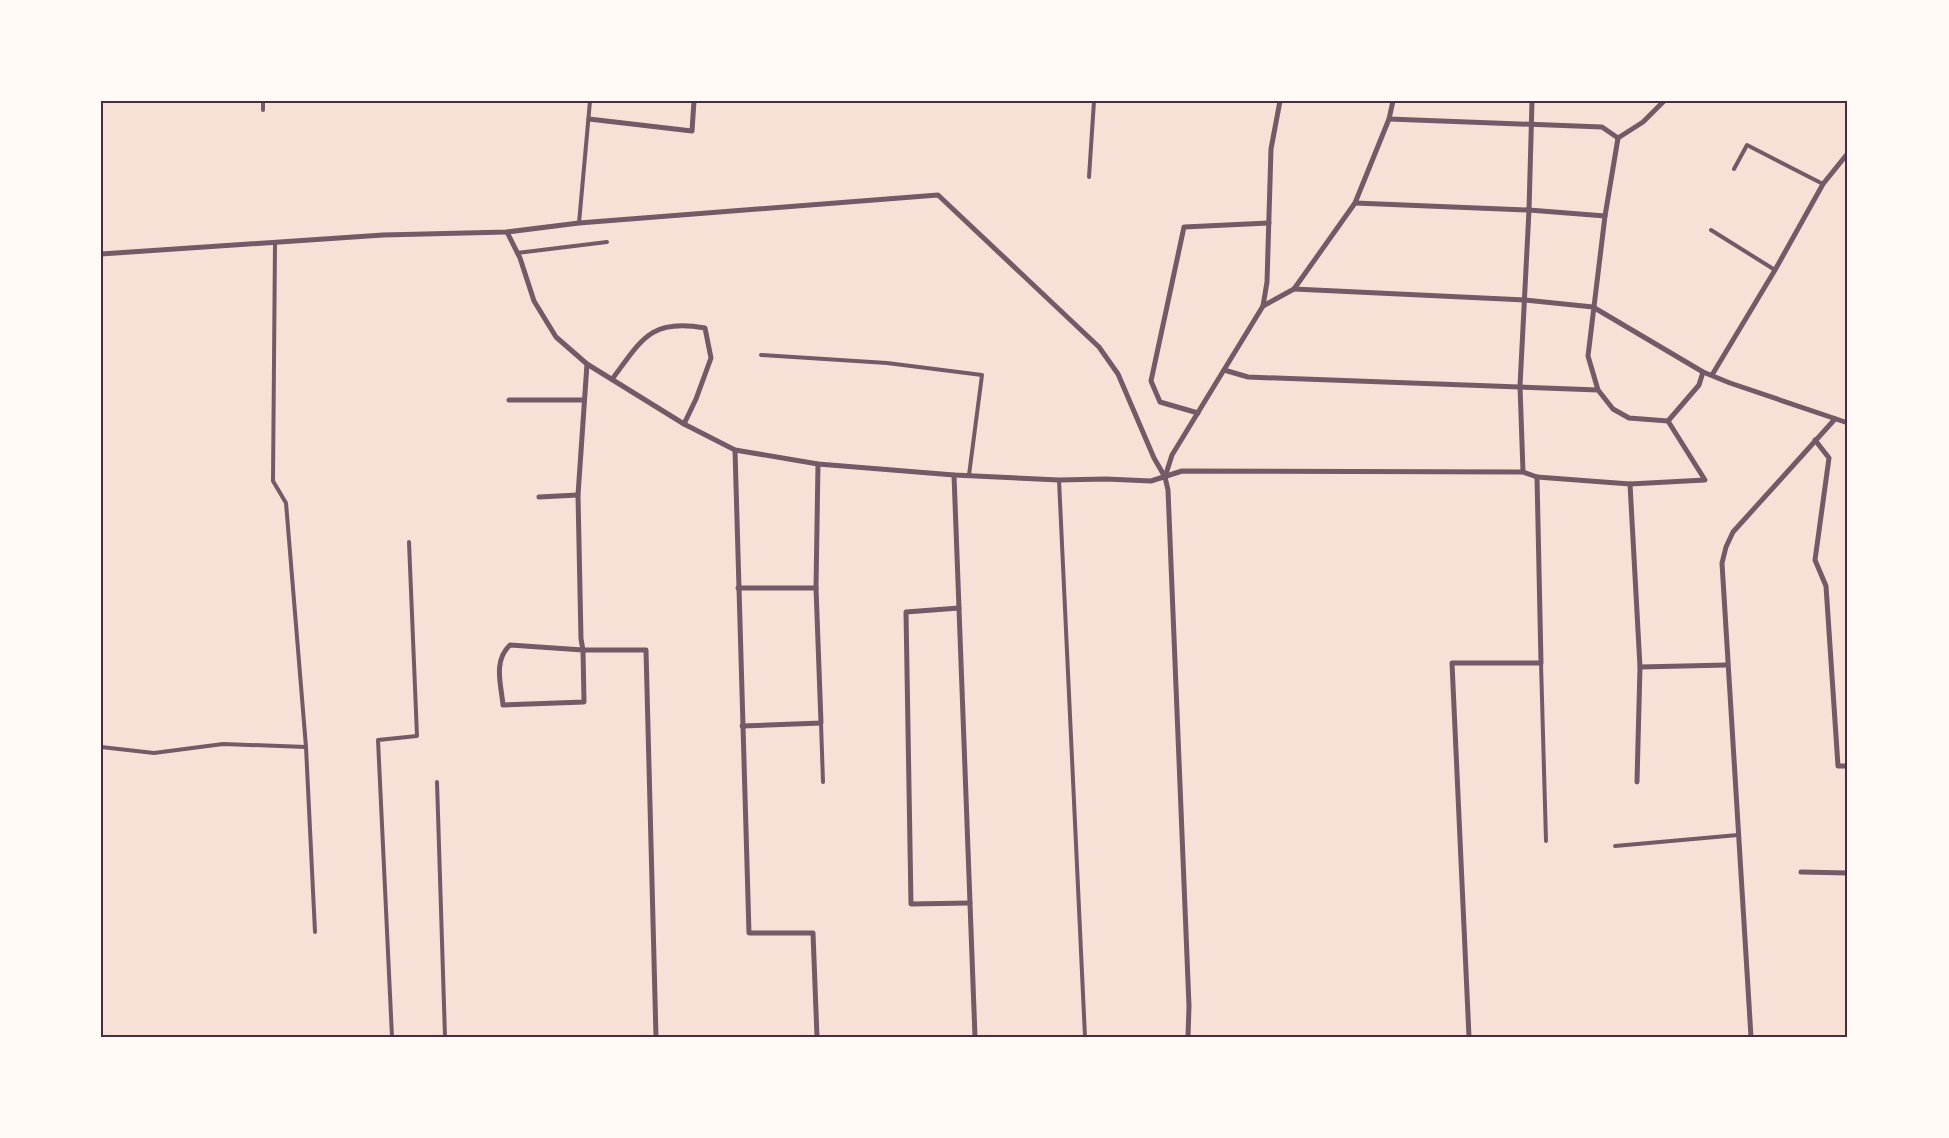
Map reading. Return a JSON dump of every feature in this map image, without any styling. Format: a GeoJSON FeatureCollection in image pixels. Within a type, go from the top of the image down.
{"type":"FeatureCollection","features":[{"type":"Feature","properties":{"kind":"street"},"geometry":{"type":"LineString","coordinates":[[589,119],[692,132],[694,101]]}},
{"type":"Feature","properties":{"kind":"street"},"geometry":{"type":"LineString","coordinates":[[1165,477],[1172,455],[1263,306],[1267,282],[1271,149],[1280,101]]}},
{"type":"Feature","properties":{"kind":"street"},"geometry":{"type":"LineString","coordinates":[[1263,306],[1294,289],[1355,203],[1389,119],[1393,101]]}},
{"type":"Feature","properties":{"kind":"street"},"geometry":{"type":"LineString","coordinates":[[1523,472],[1520,386],[1530,210],[1532,101]]}},
{"type":"Feature","properties":{"kind":"street"},"geometry":{"type":"LineString","coordinates":[[1664,101],[1642,122],[1618,138],[1605,216],[1588,356],[1598,390],[1613,409],[1629,418],[1668,421]]}},
{"type":"Feature","properties":{"kind":"street"},"geometry":{"type":"LineString","coordinates":[[1389,119],[1602,127],[1618,138]]}},
{"type":"Feature","properties":{"kind":"street"},"geometry":{"type":"LineString","coordinates":[[1712,375],[1775,270],[1823,184],[1848,153]]}},
{"type":"Feature","properties":{"kind":"street"},"geometry":{"type":"LineString","coordinates":[[101,254],[383,236],[507,232],[579,224],[938,195],[1099,347],[1118,374],[1154,458],[1165,477],[1168,490],[1189,1006],[1188,1037]]}},
{"type":"Feature","properties":{"kind":"street"},"geometry":{"type":"LineString","coordinates":[[1355,203],[1530,210],[1605,216]]}},
{"type":"Feature","properties":{"kind":"street"},"geometry":{"type":"LineString","coordinates":[[1198,413],[1160,402],[1151,381],[1184,227],[1269,224]]}},
{"type":"Feature","properties":{"kind":"street"},"geometry":{"type":"LineString","coordinates":[[507,232],[517,253],[534,301],[556,337],[587,364],[613,378],[684,424],[735,450],[818,464],[954,475],[1059,480],[1106,479],[1151,481],[1182,471],[1523,472],[1536,477],[1630,484],[1705,480],[1668,421]]}},
{"type":"Feature","properties":{"kind":"street"},"geometry":{"type":"LineString","coordinates":[[1294,289],[1525,300],[1593,307],[1703,372],[1848,423]]}},
{"type":"Feature","properties":{"kind":"street"},"geometry":{"type":"LineString","coordinates":[[613,378],[639,343],[655,330],[683,324],[704,328],[711,358],[696,399],[684,424]]}},
{"type":"Feature","properties":{"kind":"street"},"geometry":{"type":"LineString","coordinates":[[587,364],[578,495],[581,639],[583,650],[584,702],[503,705],[499,663],[503,651],[510,645],[583,650],[646,650],[656,1037]]}},
{"type":"Feature","properties":{"kind":"street"},"geometry":{"type":"LineString","coordinates":[[1224,370],[1248,377],[1598,390]]}},
{"type":"Feature","properties":{"kind":"street"},"geometry":{"type":"LineString","coordinates":[[1668,421],[1699,385],[1703,372]]}},
{"type":"Feature","properties":{"kind":"street"},"geometry":{"type":"LineString","coordinates":[[509,400],[584,400]]}},
{"type":"Feature","properties":{"kind":"street"},"geometry":{"type":"LineString","coordinates":[[1751,1037],[1722,562],[1733,532],[1835,420]]}},
{"type":"Feature","properties":{"kind":"street"},"geometry":{"type":"LineString","coordinates":[[1816,440],[1829,458],[1815,560],[1826,586],[1838,766],[1848,766]]}},
{"type":"Feature","properties":{"kind":"street"},"geometry":{"type":"LineString","coordinates":[[735,450],[749,933],[814,933],[817,1037]]}},
{"type":"Feature","properties":{"kind":"street"},"geometry":{"type":"LineString","coordinates":[[742,726],[821,723],[816,588],[818,464]]}},
{"type":"Feature","properties":{"kind":"street"},"geometry":{"type":"LineString","coordinates":[[954,475],[975,1037]]}},
{"type":"Feature","properties":{"kind":"street"},"geometry":{"type":"LineString","coordinates":[[1469,1037],[1452,664],[1541,663],[1536,477]]}},
{"type":"Feature","properties":{"kind":"street"},"geometry":{"type":"LineString","coordinates":[[1630,484],[1640,667],[1637,782]]}},
{"type":"Feature","properties":{"kind":"street"},"geometry":{"type":"LineString","coordinates":[[539,497],[578,495]]}},
{"type":"Feature","properties":{"kind":"street"},"geometry":{"type":"LineString","coordinates":[[738,588],[816,588]]}},
{"type":"Feature","properties":{"kind":"street"},"geometry":{"type":"LineString","coordinates":[[959,608],[906,612],[911,904],[970,903]]}},
{"type":"Feature","properties":{"kind":"street"},"geometry":{"type":"LineString","coordinates":[[1640,667],[1727,665]]}},
{"type":"Feature","properties":{"kind":"street"},"geometry":{"type":"LineString","coordinates":[[1801,872],[1848,873]]}},
{"type":"Feature","properties":{"kind":"lane"},"geometry":{"type":"LineString","coordinates":[[263,101],[263,110]]}},
{"type":"Feature","properties":{"kind":"lane"},"geometry":{"type":"LineString","coordinates":[[579,224],[590,101]]}},
{"type":"Feature","properties":{"kind":"lane"},"geometry":{"type":"LineString","coordinates":[[1089,178],[1094,101]]}},
{"type":"Feature","properties":{"kind":"lane"},"geometry":{"type":"LineString","coordinates":[[1734,169],[1747,145],[1823,184]]}},
{"type":"Feature","properties":{"kind":"lane"},"geometry":{"type":"LineString","coordinates":[[1711,230],[1775,270]]}},
{"type":"Feature","properties":{"kind":"lane"},"geometry":{"type":"LineString","coordinates":[[517,253],[607,242]]}},
{"type":"Feature","properties":{"kind":"lane"},"geometry":{"type":"LineString","coordinates":[[275,243],[273,481],[286,503],[306,747],[315,932]]}},
{"type":"Feature","properties":{"kind":"lane"},"geometry":{"type":"LineString","coordinates":[[761,355],[887,363],[982,375],[969,475]]}},
{"type":"Feature","properties":{"kind":"lane"},"geometry":{"type":"LineString","coordinates":[[1059,480],[1084,1037]]}},
{"type":"Feature","properties":{"kind":"lane"},"geometry":{"type":"LineString","coordinates":[[392,1037],[378,740],[418,736],[409,542]]}},
{"type":"Feature","properties":{"kind":"lane"},"geometry":{"type":"LineString","coordinates":[[1541,663],[1546,841]]}},
{"type":"Feature","properties":{"kind":"lane"},"geometry":{"type":"LineString","coordinates":[[821,723],[823,782]]}},
{"type":"Feature","properties":{"kind":"lane"},"geometry":{"type":"LineString","coordinates":[[101,747],[154,753],[223,744],[306,747]]}},
{"type":"Feature","properties":{"kind":"lane"},"geometry":{"type":"LineString","coordinates":[[437,782],[445,1037]]}},
{"type":"Feature","properties":{"kind":"lane"},"geometry":{"type":"LineString","coordinates":[[1615,846],[1738,835]]}}]}
